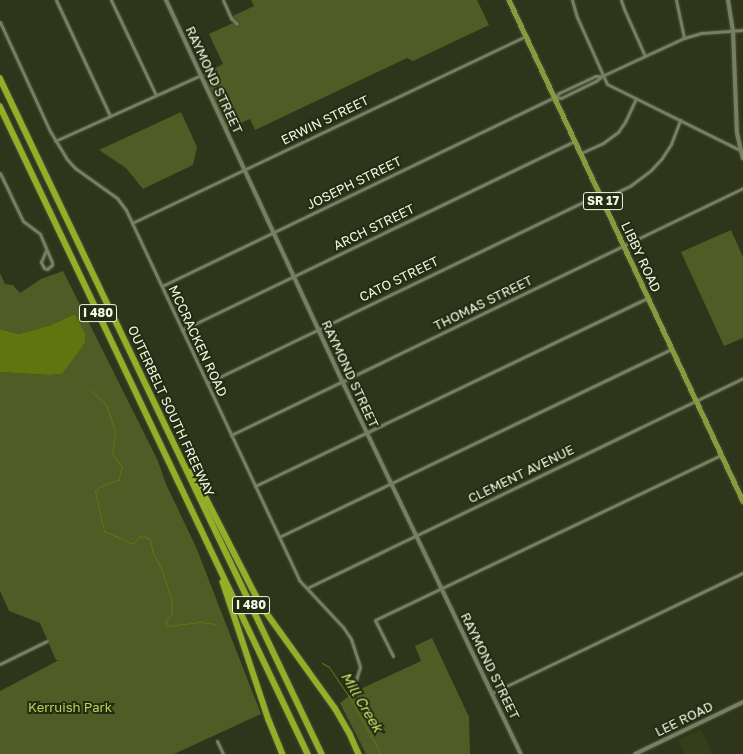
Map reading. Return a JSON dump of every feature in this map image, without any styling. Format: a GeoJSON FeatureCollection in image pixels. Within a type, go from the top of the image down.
{"type":"FeatureCollection","features":[{"type":"Feature","properties":{"kind":"highway"},"geometry":{"type":"LineString","coordinates":[[0,72],[22,122]]}},
{"type":"Feature","properties":{"kind":"highway","name":"OUTERBELT SOUTH FREEWAY"},"geometry":{"type":"LineString","coordinates":[[0,78],[322,754]]}},
{"type":"Feature","properties":{"kind":"highway","name":"OUTERBELT SOUTH FREEWAY"},"geometry":{"type":"LineString","coordinates":[[0,106],[308,754]]}},
{"type":"Feature","properties":{"kind":"highway"},"geometry":{"type":"LineString","coordinates":[[180,456],[199,484],[261,605],[339,714],[359,754]]}},
{"type":"Feature","properties":{"kind":"highway"},"geometry":{"type":"LineString","coordinates":[[218,565],[269,720],[283,754]]}},
{"type":"Feature","properties":{"kind":"main road","name":"LIBBY ROAD"},"geometry":{"type":"LineString","coordinates":[[509,0],[743,501]]}},
{"type":"Feature","properties":{"kind":"street"},"geometry":{"type":"LineString","coordinates":[[56,0],[110,116]]}},
{"type":"Feature","properties":{"kind":"street"},"geometry":{"type":"LineString","coordinates":[[111,0],[156,95]]}},
{"type":"Feature","properties":{"kind":"street","name":"RAYMOND STREET"},"geometry":{"type":"LineString","coordinates":[[166,0],[318,329],[521,754]]}},
{"type":"Feature","properties":{"kind":"street"},"geometry":{"type":"LineString","coordinates":[[223,0],[231,18],[237,24]]}},
{"type":"Feature","properties":{"kind":"street"},"geometry":{"type":"LineString","coordinates":[[572,0],[577,17],[602,76],[607,84],[740,150]]}},
{"type":"Feature","properties":{"kind":"street"},"geometry":{"type":"LineString","coordinates":[[621,0],[645,56]]}},
{"type":"Feature","properties":{"kind":"street"},"geometry":{"type":"LineString","coordinates":[[676,0],[684,38]]}},
{"type":"Feature","properties":{"kind":"street"},"geometry":{"type":"LineString","coordinates":[[728,0],[733,30],[737,132],[743,158]]}},
{"type":"Feature","properties":{"kind":"street","name":"MCCRACKEN ROAD"},"geometry":{"type":"LineString","coordinates":[[0,22],[55,141],[75,168],[117,198],[126,210],[299,580],[351,639],[360,668],[356,680]]}},
{"type":"Feature","properties":{"kind":"street","name":"JOSEPH STREET"},"geometry":{"type":"LineString","coordinates":[[162,286],[555,97],[561,98],[596,81],[602,76],[684,38],[702,33],[743,30]]}},
{"type":"Feature","properties":{"kind":"street","name":"ERWIN STREET"},"geometry":{"type":"LineString","coordinates":[[132,223],[526,36]]}},
{"type":"Feature","properties":{"kind":"street"},"geometry":{"type":"LineString","coordinates":[[55,141],[201,75]]}},
{"type":"Feature","properties":{"kind":"street"},"geometry":{"type":"LineString","coordinates":[[581,153],[603,143],[618,132],[625,122],[636,98]]}},
{"type":"Feature","properties":{"kind":"street"},"geometry":{"type":"LineString","coordinates":[[602,199],[630,186],[651,170],[662,158],[671,144],[680,120]]}},
{"type":"Feature","properties":{"kind":"street","name":"ARCH STREET"},"geometry":{"type":"LineString","coordinates":[[182,330],[576,141]]}},
{"type":"Feature","properties":{"kind":"street"},"geometry":{"type":"LineString","coordinates":[[0,173],[23,221],[37,231],[52,262],[52,265],[47,269],[44,268],[41,262],[46,250]]}},
{"type":"Feature","properties":{"kind":"street","name":"THOMAS STREET"},"geometry":{"type":"LineString","coordinates":[[231,435],[743,188]]}},
{"type":"Feature","properties":{"kind":"street","name":"CATO STREET"},"geometry":{"type":"LineString","coordinates":[[207,383],[599,194]]}},
{"type":"Feature","properties":{"kind":"street"},"geometry":{"type":"LineString","coordinates":[[255,486],[648,298]]}},
{"type":"Feature","properties":{"kind":"street"},"geometry":{"type":"LineString","coordinates":[[279,537],[672,349]]}},
{"type":"Feature","properties":{"kind":"street","name":"CLEMENT AVENUE"},"geometry":{"type":"LineString","coordinates":[[307,588],[743,378]]}},
{"type":"Feature","properties":{"kind":"street"},"geometry":{"type":"LineString","coordinates":[[393,656],[375,620],[721,455]]}},
{"type":"Feature","properties":{"kind":"street"},"geometry":{"type":"LineString","coordinates":[[492,693],[743,573]]}},
{"type":"Feature","properties":{"kind":"street"},"geometry":{"type":"LineString","coordinates":[[0,664],[47,642]]}},
{"type":"Feature","properties":{"kind":"street","name":"LEE ROAD"},"geometry":{"type":"LineString","coordinates":[[634,754],[743,702]]}},
{"type":"Feature","properties":{"kind":"street"},"geometry":{"type":"LineString","coordinates":[[217,741],[223,754]]}},
{"type":"Feature","properties":{"kind":"shaded area"},"geometry":{"type":"Polygon","coordinates":[[[75,314],[85,334],[85,343],[62,374],[49,375],[0,372],[0,329],[19,334],[51,325],[75,314]]]}},
{"type":"Feature","properties":{"kind":"shaded area"},"geometry":{"type":"Polygon","coordinates":[[[701,729],[712,754],[685,754],[678,740],[701,729]]]}},
{"type":"Feature","properties":{"kind":"green space"},"geometry":{"type":"Polygon","coordinates":[[[251,0],[477,0],[489,25],[413,61],[407,58],[255,130],[250,119],[226,130],[201,75],[223,64],[209,34],[235,22],[231,17],[254,6],[251,0]]]}},
{"type":"Feature","properties":{"kind":"green space"},"geometry":{"type":"Polygon","coordinates":[[[181,112],[197,147],[193,165],[143,189],[126,168],[99,150],[181,112]]]}},
{"type":"Feature","properties":{"kind":"green space"},"geometry":{"type":"Polygon","coordinates":[[[731,230],[743,257],[743,338],[724,346],[681,252],[731,230]]]}},
{"type":"Feature","properties":{"kind":"green space","name":"Kerruish Park"},"geometry":{"type":"Polygon","coordinates":[[[63,271],[158,461],[166,484],[196,547],[261,714],[174,754],[0,754],[0,691],[59,660],[56,660],[40,623],[9,611],[0,591],[0,372],[49,375],[61,374],[85,343],[75,314],[51,325],[19,334],[0,329],[0,273],[5,284],[13,285],[20,293],[41,279],[63,271]]]}},
{"type":"Feature","properties":{"kind":"green space"},"geometry":{"type":"Polygon","coordinates":[[[432,638],[469,717],[470,754],[366,754],[340,703],[354,692],[421,661],[415,646],[432,638]]]}},
{"type":"Feature","properties":{"kind":"waterway"},"geometry":{"type":"LineString","coordinates":[[89,389],[106,405],[115,431],[112,454],[122,467],[118,480],[99,487],[95,491],[104,531],[131,543],[134,543],[139,536],[146,537],[150,540],[153,553],[161,568],[171,599],[172,613],[165,622],[168,626],[200,622],[216,624]]}},
{"type":"Feature","properties":{"kind":"waterway","name":"Mill Creek"},"geometry":{"type":"LineString","coordinates":[[322,663],[329,667],[350,698],[381,754]]}}]}
